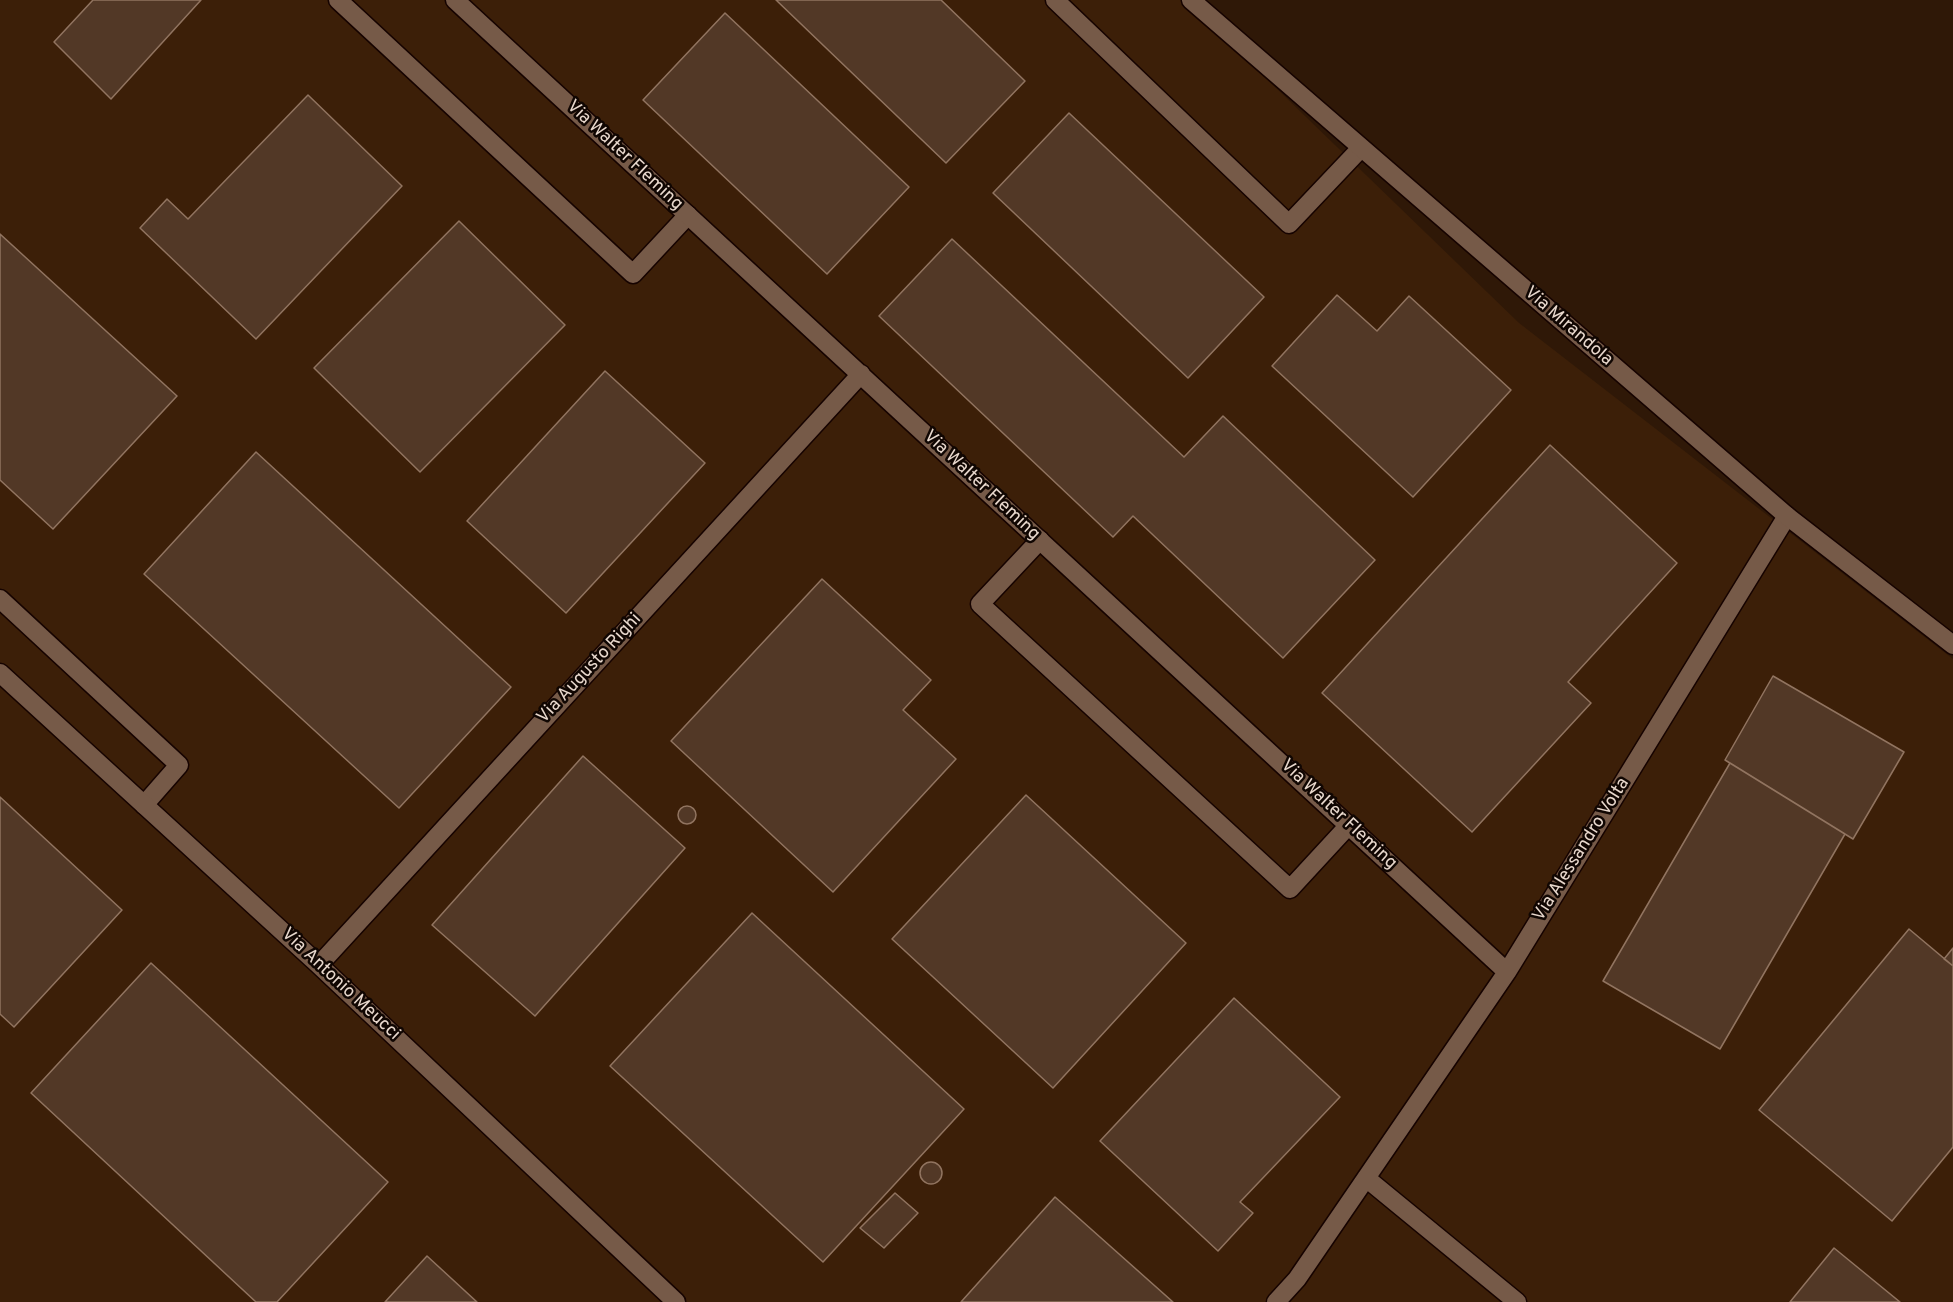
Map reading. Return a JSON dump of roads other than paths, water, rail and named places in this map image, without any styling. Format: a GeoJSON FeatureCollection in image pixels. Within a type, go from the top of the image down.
{"type":"FeatureCollection","features":[{"type":"Feature","properties":{"kind":"street"},"geometry":{"type":"LineString","coordinates":[[338,0],[633,274],[688,215]]}},
{"type":"Feature","properties":{"kind":"street","name":"Via Walter Fleming"},"geometry":{"type":"LineString","coordinates":[[455,0],[1507,972]]}},
{"type":"Feature","properties":{"kind":"street"},"geometry":{"type":"LineString","coordinates":[[1055,0],[1289,224],[1361,148]]}},
{"type":"Feature","properties":{"kind":"street","name":"Via Mirandola"},"geometry":{"type":"LineString","coordinates":[[1191,0],[1787,516],[1953,645]]}},
{"type":"Feature","properties":{"kind":"street","name":"Via Augusto Righi"},"geometry":{"type":"LineString","coordinates":[[319,965],[861,374]]}},
{"type":"Feature","properties":{"kind":"street","name":"Via Alessandro Volta"},"geometry":{"type":"LineString","coordinates":[[1276,1302],[1297,1279],[1507,972],[1787,516]]}},
{"type":"Feature","properties":{"kind":"street"},"geometry":{"type":"LineString","coordinates":[[1040,540],[980,604],[988,612],[1290,889],[1349,825]]}},
{"type":"Feature","properties":{"kind":"street"},"geometry":{"type":"LineString","coordinates":[[0,599],[179,765],[144,805]]}},
{"type":"Feature","properties":{"kind":"street","name":"Via Antonio Meucci"},"geometry":{"type":"LineString","coordinates":[[0,673],[319,965],[676,1302]]}},
{"type":"Feature","properties":{"kind":"street"},"geometry":{"type":"LineString","coordinates":[[1366,1178],[1517,1302]]}}]}
